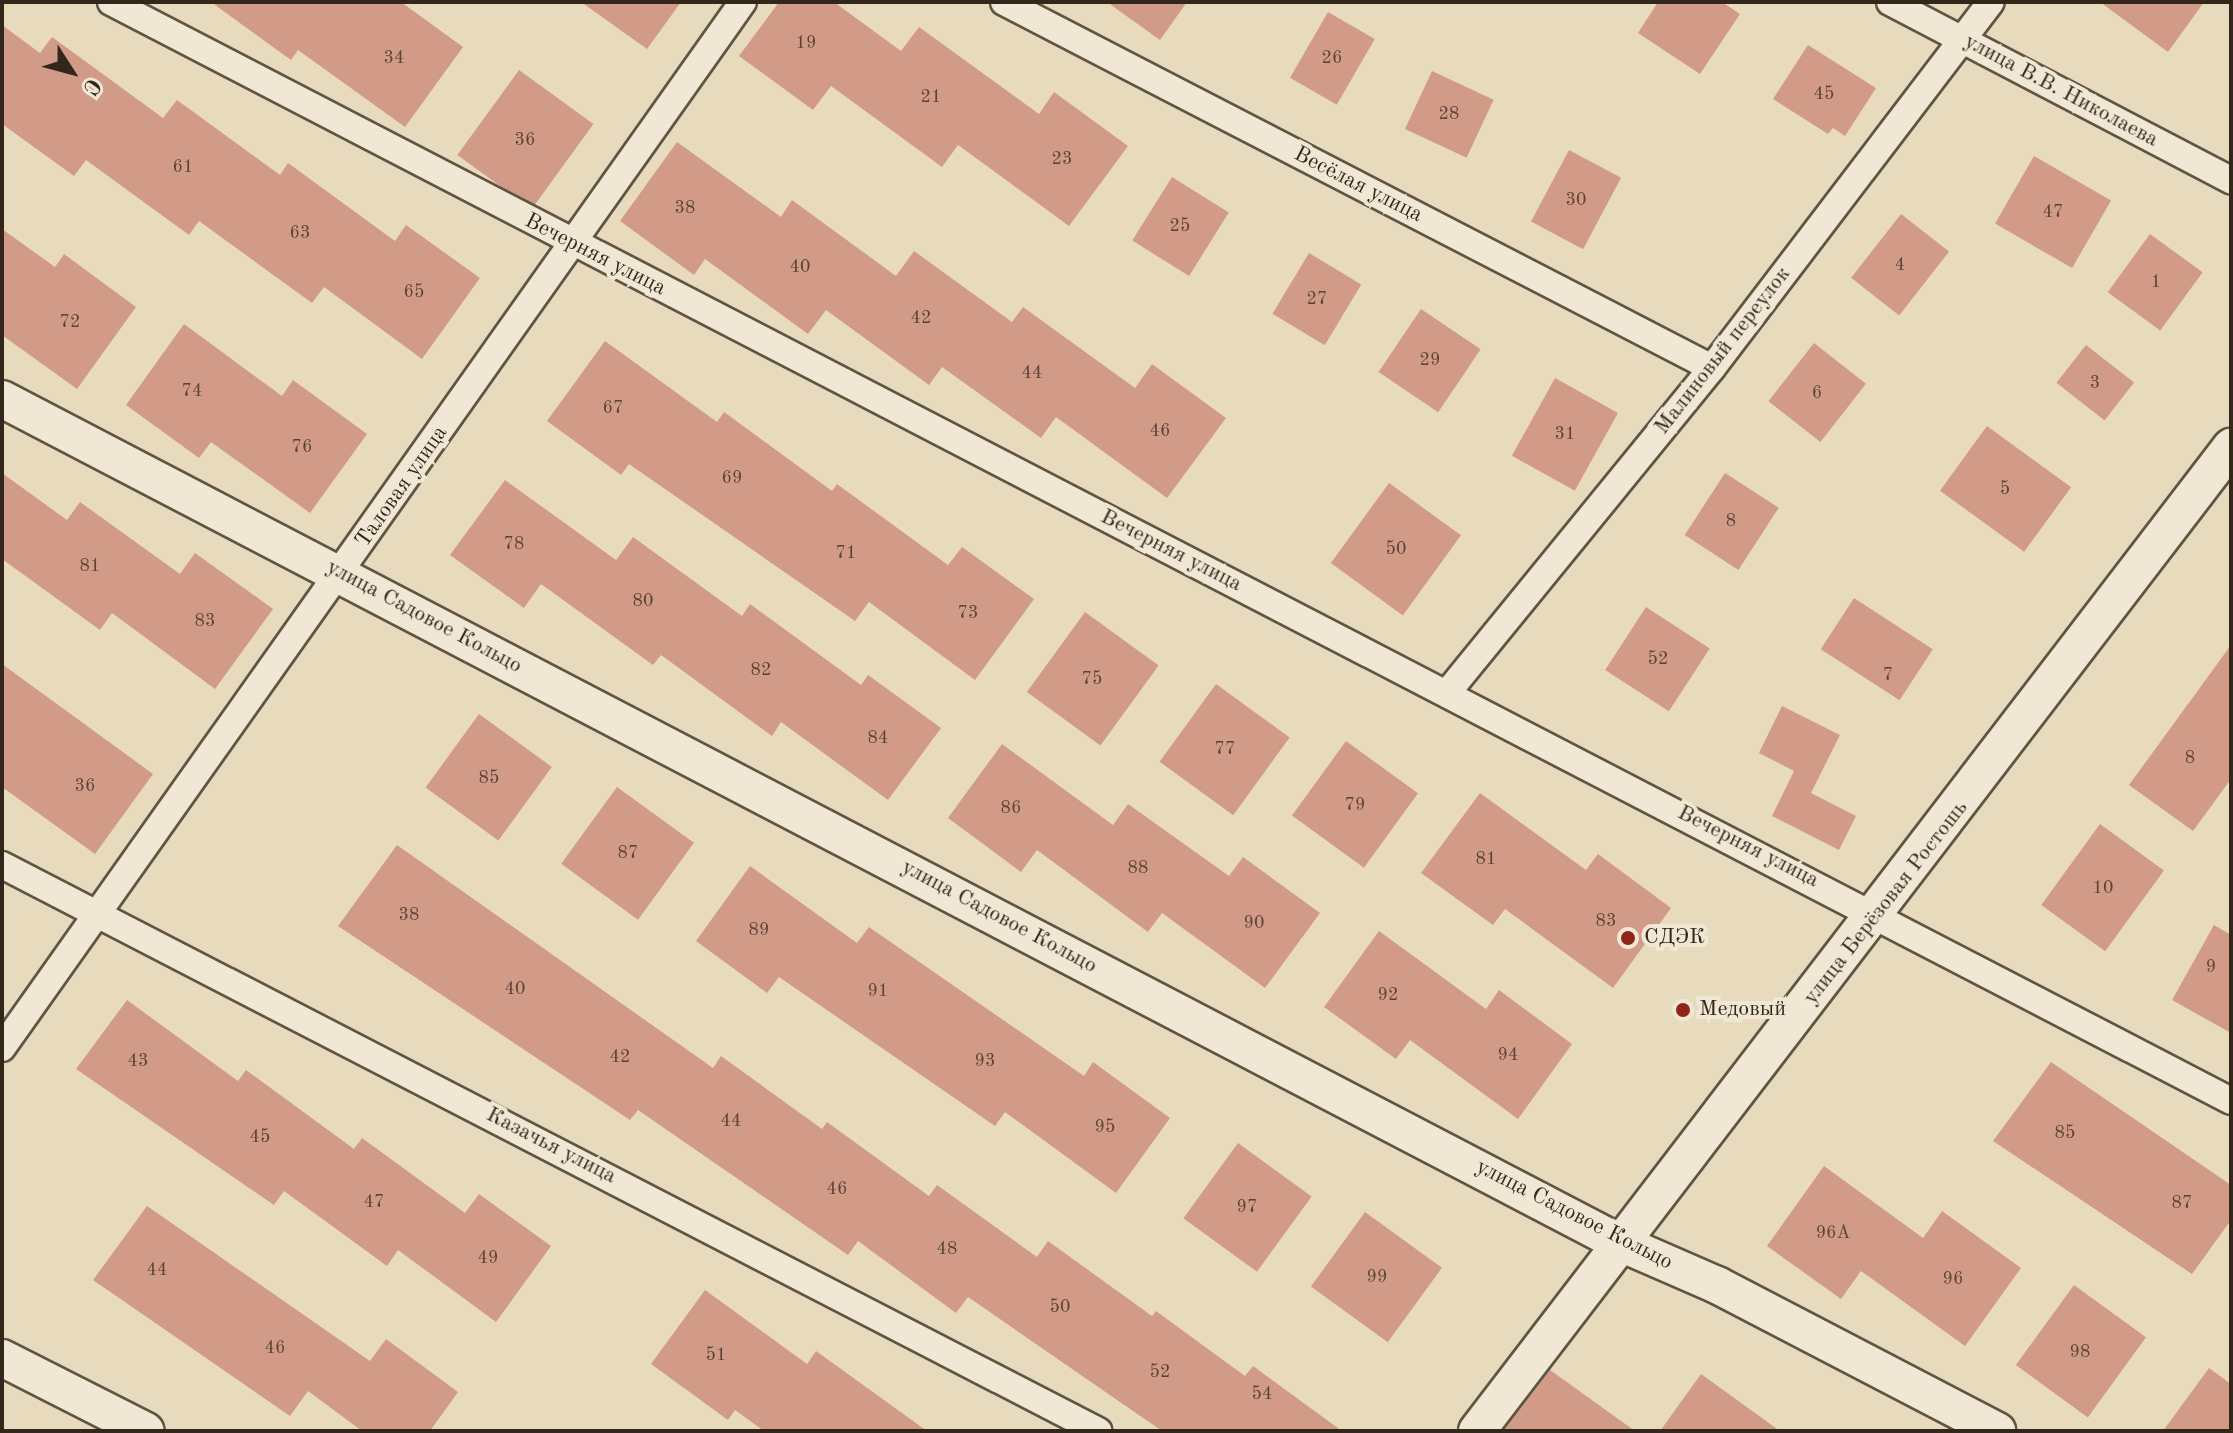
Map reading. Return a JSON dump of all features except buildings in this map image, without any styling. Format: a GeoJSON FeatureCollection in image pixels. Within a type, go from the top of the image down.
{"type":"FeatureCollection","features":[{"type":"Feature","properties":{"kind":"street","name":"Вечерняя улица"},"geometry":{"type":"LineString","coordinates":[[111,2],[572,243],[1879,914],[2231,1101]]}},
{"type":"Feature","properties":{"kind":"street","name":"Таловая улица"},"geometry":{"type":"LineString","coordinates":[[2,1048],[342,574],[743,2]]}},
{"type":"Feature","properties":{"kind":"street","name":"Весёлая улица"},"geometry":{"type":"LineString","coordinates":[[1004,2],[1712,368]]}},
{"type":"Feature","properties":{"kind":"street","name":"улица В.В. Николаева"},"geometry":{"type":"LineString","coordinates":[[1890,2],[2231,180]]}},
{"type":"Feature","properties":{"kind":"street","name":"Малиновый переулок"},"geometry":{"type":"LineString","coordinates":[[1447,693],[1712,368],[1991,2]]}},
{"type":"Feature","properties":{"kind":"street","name":"улица Садовое Кольцо"},"geometry":{"type":"LineString","coordinates":[[2,399],[1618,1242],[1717,1285],[1997,1431]]}},
{"type":"Feature","properties":{"kind":"street","name":"улица Берёзовая Ростошь"},"geometry":{"type":"LineString","coordinates":[[1477,1431],[1618,1242],[1879,914],[2231,447]]}},
{"type":"Feature","properties":{"kind":"street","name":"Казачья улица"},"geometry":{"type":"LineString","coordinates":[[2,865],[1098,1431]]}},
{"type":"Feature","properties":{"kind":"street"},"geometry":{"type":"LineString","coordinates":[[2,1358],[146,1431]]}},
{"type":"Feature","properties":{"kind":"place","name":"СДЭК"},"geometry":{"type":"Point","coordinates":[1628,938]}},
{"type":"Feature","properties":{"kind":"place","name":"Медовый"},"geometry":{"type":"Point","coordinates":[1683,1010]}}]}
